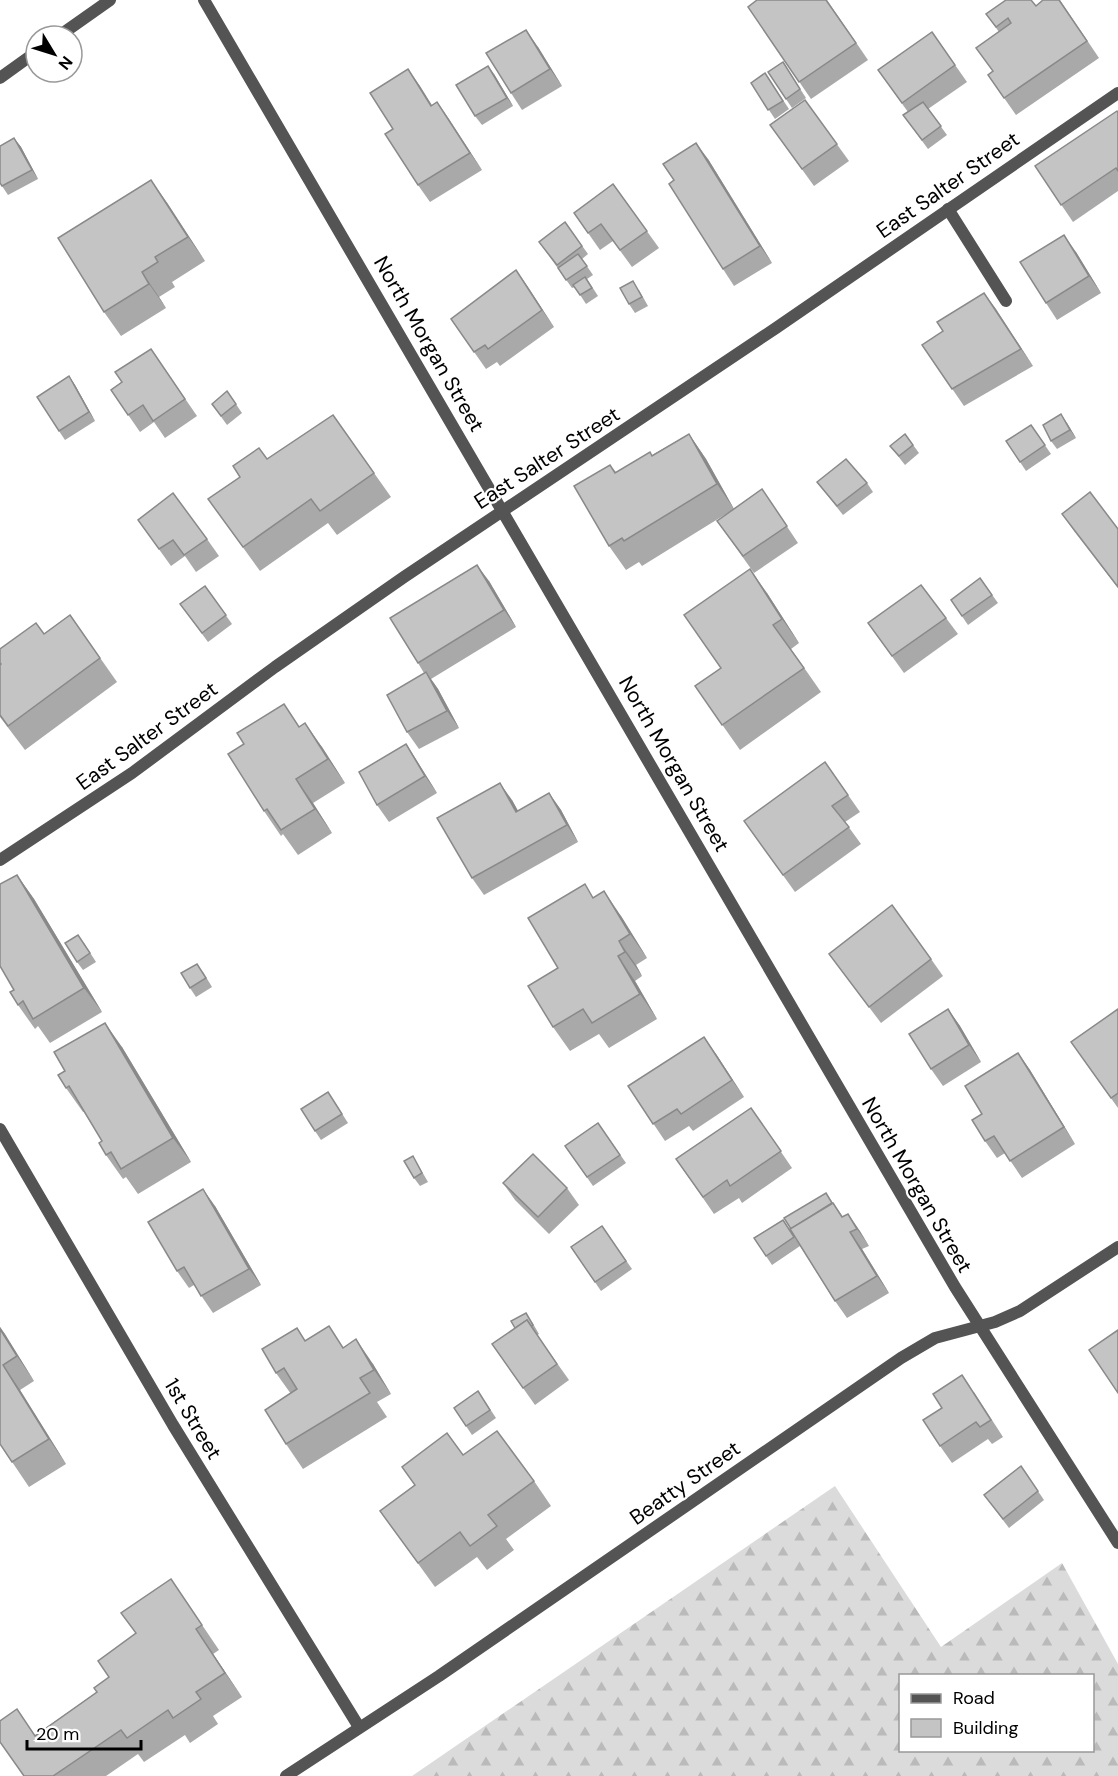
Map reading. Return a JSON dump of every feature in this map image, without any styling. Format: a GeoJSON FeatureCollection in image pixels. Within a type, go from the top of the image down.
{"type":"FeatureCollection","features":[{"type":"Feature","properties":{"kind":"street"},"geometry":{"type":"LineString","coordinates":[[76,24],[110,0]]}},
{"type":"Feature","properties":{"kind":"street","name":"North Morgan Street"},"geometry":{"type":"LineString","coordinates":[[204,0],[504,511],[879,1159],[980,1326],[1118,1543]]}},
{"type":"Feature","properties":{"kind":"street"},"geometry":{"type":"LineString","coordinates":[[0,78],[24,61]]}},
{"type":"Feature","properties":{"kind":"street","name":"East Salter Street"},"geometry":{"type":"LineString","coordinates":[[0,860],[132,773],[275,667],[1118,93]]}},
{"type":"Feature","properties":{"kind":"street"},"geometry":{"type":"LineString","coordinates":[[948,209],[1006,301]]}},
{"type":"Feature","properties":{"kind":"street","name":"1st Street"},"geometry":{"type":"LineString","coordinates":[[0,1129],[173,1425],[359,1727]]}},
{"type":"Feature","properties":{"kind":"street","name":"Beatty Street"},"geometry":{"type":"LineString","coordinates":[[286,1776],[439,1676],[901,1358],[935,1338],[980,1326],[1020,1311],[1118,1247]]}},
{"type":"Feature","properties":{"kind":"green space"},"geometry":{"type":"Polygon","coordinates":[[[835,1486],[941,1647],[1062,1563],[1118,1664],[1118,1776],[412,1776],[835,1486]]]}},
{"type":"Feature","properties":{"kind":"building"},"geometry":{"type":"Polygon","coordinates":[[[757,0],[826,0],[856,43],[799,82],[748,7],[757,0]]]}},
{"type":"Feature","properties":{"kind":"building"},"geometry":{"type":"Polygon","coordinates":[[[1006,0],[1031,0],[1036,6],[1043,0],[1059,0],[1087,41],[1004,98],[988,75],[993,71],[976,48],[1011,23],[1008,18],[996,27],[986,14],[1006,0]]]}},
{"type":"Feature","properties":{"kind":"building"},"geometry":{"type":"Polygon","coordinates":[[[526,30],[550,69],[511,93],[486,53],[526,30]]]}},
{"type":"Feature","properties":{"kind":"building"},"geometry":{"type":"Polygon","coordinates":[[[932,32],[955,65],[902,103],[878,70],[932,32]]]}},
{"type":"Feature","properties":{"kind":"building"},"geometry":{"type":"Polygon","coordinates":[[[783,62],[800,89],[786,99],[768,72],[783,62]]]}},
{"type":"Feature","properties":{"kind":"building"},"geometry":{"type":"Polygon","coordinates":[[[488,66],[507,98],[475,116],[456,85],[488,66]]]}},
{"type":"Feature","properties":{"kind":"building"},"geometry":{"type":"Polygon","coordinates":[[[408,69],[431,106],[437,102],[470,153],[418,185],[385,134],[393,129],[370,93],[408,69]]]}},
{"type":"Feature","properties":{"kind":"building"},"geometry":{"type":"Polygon","coordinates":[[[765,73],[783,101],[768,110],[751,83],[765,73]]]}},
{"type":"Feature","properties":{"kind":"building"},"geometry":{"type":"Polygon","coordinates":[[[805,100],[837,144],[802,169],[770,125],[805,100]]]}},
{"type":"Feature","properties":{"kind":"building"},"geometry":{"type":"Polygon","coordinates":[[[923,102],[941,126],[922,140],[903,115],[923,102]]]}},
{"type":"Feature","properties":{"kind":"building"},"geometry":{"type":"Polygon","coordinates":[[[1117,111],[1118,171],[1116,168],[1061,205],[1035,166],[1117,111]]]}},
{"type":"Feature","properties":{"kind":"building"},"geometry":{"type":"Polygon","coordinates":[[[14,138],[32,170],[2,186],[0,183],[0,146],[14,138]]]}},
{"type":"Feature","properties":{"kind":"building"},"geometry":{"type":"Polygon","coordinates":[[[696,143],[760,246],[723,269],[669,184],[674,180],[663,164],[696,143]]]}},
{"type":"Feature","properties":{"kind":"building"},"geometry":{"type":"Polygon","coordinates":[[[151,180],[188,237],[155,257],[158,262],[142,272],[149,284],[104,312],[58,238],[151,180]]]}},
{"type":"Feature","properties":{"kind":"building"},"geometry":{"type":"Polygon","coordinates":[[[613,184],[647,231],[620,250],[601,224],[588,233],[574,213],[613,184]]]}},
{"type":"Feature","properties":{"kind":"building"},"geometry":{"type":"Polygon","coordinates":[[[565,222],[582,246],[557,265],[539,242],[565,222]]]}},
{"type":"Feature","properties":{"kind":"building"},"geometry":{"type":"Polygon","coordinates":[[[1064,235],[1089,276],[1046,303],[1020,262],[1064,235]]]}},
{"type":"Feature","properties":{"kind":"building"},"geometry":{"type":"Polygon","coordinates":[[[578,254],[587,266],[566,280],[558,268],[578,254]]]}},
{"type":"Feature","properties":{"kind":"building"},"geometry":{"type":"Polygon","coordinates":[[[516,270],[542,310],[488,349],[485,345],[474,352],[451,319],[516,270]]]}},
{"type":"Feature","properties":{"kind":"building"},"geometry":{"type":"Polygon","coordinates":[[[585,277],[592,288],[580,295],[573,285],[585,277]]]}},
{"type":"Feature","properties":{"kind":"building"},"geometry":{"type":"Polygon","coordinates":[[[633,281],[642,297],[629,304],[620,288],[633,281]]]}},
{"type":"Feature","properties":{"kind":"building"},"geometry":{"type":"Polygon","coordinates":[[[984,293],[1021,349],[952,389],[922,345],[943,331],[937,322],[984,293]]]}},
{"type":"Feature","properties":{"kind":"building"},"geometry":{"type":"Polygon","coordinates":[[[151,349],[185,399],[153,421],[143,405],[128,415],[111,390],[122,382],[115,372],[151,349]]]}},
{"type":"Feature","properties":{"kind":"building"},"geometry":{"type":"Polygon","coordinates":[[[69,376],[89,412],[59,431],[37,397],[69,376]]]}},
{"type":"Feature","properties":{"kind":"building"},"geometry":{"type":"Polygon","coordinates":[[[227,391],[236,404],[221,416],[212,404],[227,391]]]}},
{"type":"Feature","properties":{"kind":"building"},"geometry":{"type":"Polygon","coordinates":[[[1061,414],[1070,430],[1051,441],[1043,425],[1061,414]]]}},
{"type":"Feature","properties":{"kind":"building"},"geometry":{"type":"Polygon","coordinates":[[[333,415],[374,473],[320,511],[311,499],[243,547],[208,499],[240,477],[233,466],[259,448],[267,459],[333,415]]]}},
{"type":"Feature","properties":{"kind":"building"},"geometry":{"type":"Polygon","coordinates":[[[1031,425],[1045,445],[1020,462],[1006,441],[1031,425]]]}},
{"type":"Feature","properties":{"kind":"building"},"geometry":{"type":"Polygon","coordinates":[[[689,434],[717,484],[624,541],[622,538],[609,546],[574,486],[610,465],[615,473],[650,452],[652,456],[689,434]]]}},
{"type":"Feature","properties":{"kind":"building"},"geometry":{"type":"Polygon","coordinates":[[[905,434],[913,445],[899,456],[890,446],[905,434]]]}},
{"type":"Feature","properties":{"kind":"building"},"geometry":{"type":"Polygon","coordinates":[[[846,459],[867,483],[837,506],[817,482],[846,459]]]}},
{"type":"Feature","properties":{"kind":"building"},"geometry":{"type":"Polygon","coordinates":[[[762,489],[787,526],[743,556],[717,521],[762,489]]]}},
{"type":"Feature","properties":{"kind":"building"},"geometry":{"type":"Polygon","coordinates":[[[1090,492],[1118,529],[1118,587],[1062,514],[1090,492]]]}},
{"type":"Feature","properties":{"kind":"building"},"geometry":{"type":"Polygon","coordinates":[[[173,493],[207,539],[184,555],[173,540],[159,549],[138,520],[173,493]]]}},
{"type":"Feature","properties":{"kind":"building"},"geometry":{"type":"Polygon","coordinates":[[[477,565],[504,610],[418,663],[390,618],[477,565]]]}},
{"type":"Feature","properties":{"kind":"building"},"geometry":{"type":"Polygon","coordinates":[[[750,569],[782,619],[773,625],[804,668],[722,725],[695,686],[721,668],[684,615],[750,569]]]}},
{"type":"Feature","properties":{"kind":"building"},"geometry":{"type":"Polygon","coordinates":[[[980,578],[992,595],[962,616],[951,600],[980,578]]]}},
{"type":"Feature","properties":{"kind":"building"},"geometry":{"type":"Polygon","coordinates":[[[921,585],[946,618],[892,656],[868,623],[921,585]]]}},
{"type":"Feature","properties":{"kind":"building"},"geometry":{"type":"Polygon","coordinates":[[[205,586],[226,615],[202,633],[180,604],[205,586]]]}},
{"type":"Feature","properties":{"kind":"building"},"geometry":{"type":"Polygon","coordinates":[[[70,615],[100,658],[8,726],[0,715],[0,649],[36,623],[44,634],[70,615]]]}},
{"type":"Feature","properties":{"kind":"building"},"geometry":{"type":"Polygon","coordinates":[[[426,672],[447,711],[407,732],[387,695],[426,672]]]}},
{"type":"Feature","properties":{"kind":"building"},"geometry":{"type":"Polygon","coordinates":[[[284,704],[299,727],[305,723],[328,759],[296,779],[315,809],[281,830],[267,809],[264,811],[228,754],[244,744],[237,733],[284,704]]]}},
{"type":"Feature","properties":{"kind":"building"},"geometry":{"type":"Polygon","coordinates":[[[406,744],[425,776],[377,805],[359,772],[406,744]]]}},
{"type":"Feature","properties":{"kind":"building"},"geometry":{"type":"Polygon","coordinates":[[[825,762],[848,795],[832,806],[849,827],[783,875],[744,821],[825,762]]]}},
{"type":"Feature","properties":{"kind":"building"},"geometry":{"type":"Polygon","coordinates":[[[500,783],[516,812],[549,793],[567,825],[472,878],[437,818],[500,783]]]}},
{"type":"Feature","properties":{"kind":"building"},"geometry":{"type":"Polygon","coordinates":[[[17,875],[84,988],[33,1019],[23,1001],[18,1005],[10,992],[14,990],[0,966],[0,884],[17,875]]]}},
{"type":"Feature","properties":{"kind":"building"},"geometry":{"type":"Polygon","coordinates":[[[585,884],[593,898],[604,891],[630,934],[619,941],[625,952],[618,956],[640,994],[592,1023],[583,1009],[553,1027],[528,986],[558,968],[528,918],[585,884]]]}},
{"type":"Feature","properties":{"kind":"building"},"geometry":{"type":"Polygon","coordinates":[[[892,905],[931,959],[869,1007],[829,954],[892,905]]]}},
{"type":"Feature","properties":{"kind":"building"},"geometry":{"type":"Polygon","coordinates":[[[78,935],[90,953],[77,962],[65,943],[78,935]]]}},
{"type":"Feature","properties":{"kind":"building"},"geometry":{"type":"Polygon","coordinates":[[[197,964],[206,978],[190,988],[181,973],[197,964]]]}},
{"type":"Feature","properties":{"kind":"building"},"geometry":{"type":"Polygon","coordinates":[[[948,1009],[969,1045],[931,1069],[909,1034],[948,1009]]]}},
{"type":"Feature","properties":{"kind":"building"},"geometry":{"type":"Polygon","coordinates":[[[1118,1009],[1118,1093],[1111,1098],[1071,1042],[1118,1009]]]}},
{"type":"Feature","properties":{"kind":"building"},"geometry":{"type":"Polygon","coordinates":[[[105,1023],[173,1138],[121,1169],[111,1152],[106,1155],[99,1143],[102,1141],[69,1086],[66,1088],[58,1075],[65,1071],[54,1052],[105,1023]]]}},
{"type":"Feature","properties":{"kind":"building"},"geometry":{"type":"Polygon","coordinates":[[[704,1037],[732,1080],[681,1114],[677,1109],[653,1124],[628,1086],[704,1037]]]}},
{"type":"Feature","properties":{"kind":"building"},"geometry":{"type":"Polygon","coordinates":[[[1018,1053],[1064,1127],[1010,1161],[994,1136],[985,1141],[972,1120],[982,1114],[965,1086],[1018,1053]]]}},
{"type":"Feature","properties":{"kind":"building"},"geometry":{"type":"Polygon","coordinates":[[[328,1092],[342,1114],[315,1131],[301,1109],[328,1092]]]}},
{"type":"Feature","properties":{"kind":"building"},"geometry":{"type":"Polygon","coordinates":[[[751,1108],[781,1151],[730,1186],[727,1180],[703,1197],[676,1159],[751,1108]]]}},
{"type":"Feature","properties":{"kind":"building"},"geometry":{"type":"Polygon","coordinates":[[[598,1123],[620,1155],[587,1177],[565,1146],[598,1123]]]}},
{"type":"Feature","properties":{"kind":"building"},"geometry":{"type":"Polygon","coordinates":[[[533,1154],[567,1188],[538,1217],[503,1183],[533,1154]]]}},
{"type":"Feature","properties":{"kind":"building"},"geometry":{"type":"Polygon","coordinates":[[[413,1156],[422,1173],[414,1178],[404,1161],[413,1156]]]}},
{"type":"Feature","properties":{"kind":"building"},"geometry":{"type":"Polygon","coordinates":[[[203,1189],[249,1269],[201,1296],[184,1267],[177,1271],[148,1222],[203,1189]]]}},
{"type":"Feature","properties":{"kind":"building"},"geometry":{"type":"Polygon","coordinates":[[[826,1193],[832,1203],[791,1229],[784,1218],[826,1193]]]}},
{"type":"Feature","properties":{"kind":"building"},"geometry":{"type":"Polygon","coordinates":[[[833,1203],[842,1217],[848,1214],[857,1229],[850,1232],[877,1276],[835,1301],[790,1229],[833,1203]]]}},
{"type":"Feature","properties":{"kind":"building"},"geometry":{"type":"Polygon","coordinates":[[[783,1220],[794,1237],[766,1256],[754,1238],[783,1220]]]}},
{"type":"Feature","properties":{"kind":"building"},"geometry":{"type":"Polygon","coordinates":[[[602,1226],[626,1261],[595,1282],[571,1247],[602,1226]]]}},
{"type":"Feature","properties":{"kind":"building"},"geometry":{"type":"Polygon","coordinates":[[[526,1313],[533,1325],[531,1326],[527,1320],[515,1328],[511,1321],[526,1313]]]}},
{"type":"Feature","properties":{"kind":"building"},"geometry":{"type":"Polygon","coordinates":[[[527,1320],[557,1364],[523,1388],[492,1344],[527,1320]]]}},
{"type":"Feature","properties":{"kind":"building"},"geometry":{"type":"Polygon","coordinates":[[[329,1326],[343,1348],[356,1339],[374,1370],[360,1378],[370,1393],[286,1444],[265,1410],[297,1389],[284,1368],[276,1373],[262,1349],[297,1328],[305,1341],[329,1326]]]}},
{"type":"Feature","properties":{"kind":"building"},"geometry":{"type":"Polygon","coordinates":[[[0,1329],[17,1356],[3,1365],[49,1439],[12,1462],[0,1444],[0,1329]]]}},
{"type":"Feature","properties":{"kind":"building"},"geometry":{"type":"Polygon","coordinates":[[[1118,1330],[1118,1393],[1089,1350],[1118,1330]]]}},
{"type":"Feature","properties":{"kind":"building"},"geometry":{"type":"Polygon","coordinates":[[[962,1375],[991,1420],[980,1427],[976,1422],[940,1446],[923,1420],[942,1408],[933,1394],[962,1375]]]}},
{"type":"Feature","properties":{"kind":"building"},"geometry":{"type":"Polygon","coordinates":[[[478,1391],[490,1410],[466,1426],[454,1408],[478,1391]]]}},
{"type":"Feature","properties":{"kind":"building"},"geometry":{"type":"Polygon","coordinates":[[[497,1431],[534,1481],[488,1515],[497,1526],[470,1546],[460,1532],[418,1563],[380,1511],[415,1485],[402,1467],[447,1433],[463,1455],[497,1431]]]}},
{"type":"Feature","properties":{"kind":"building"},"geometry":{"type":"Polygon","coordinates":[[[1021,1466],[1038,1491],[1003,1519],[984,1495],[1021,1466]]]}},
{"type":"Feature","properties":{"kind":"building"},"geometry":{"type":"Polygon","coordinates":[[[171,1579],[202,1625],[196,1629],[225,1673],[196,1692],[201,1699],[173,1718],[168,1710],[127,1738],[121,1730],[53,1776],[24,1776],[0,1742],[0,1721],[17,1709],[35,1736],[97,1692],[94,1688],[109,1677],[98,1661],[136,1633],[121,1613],[171,1579]]]}}]}
